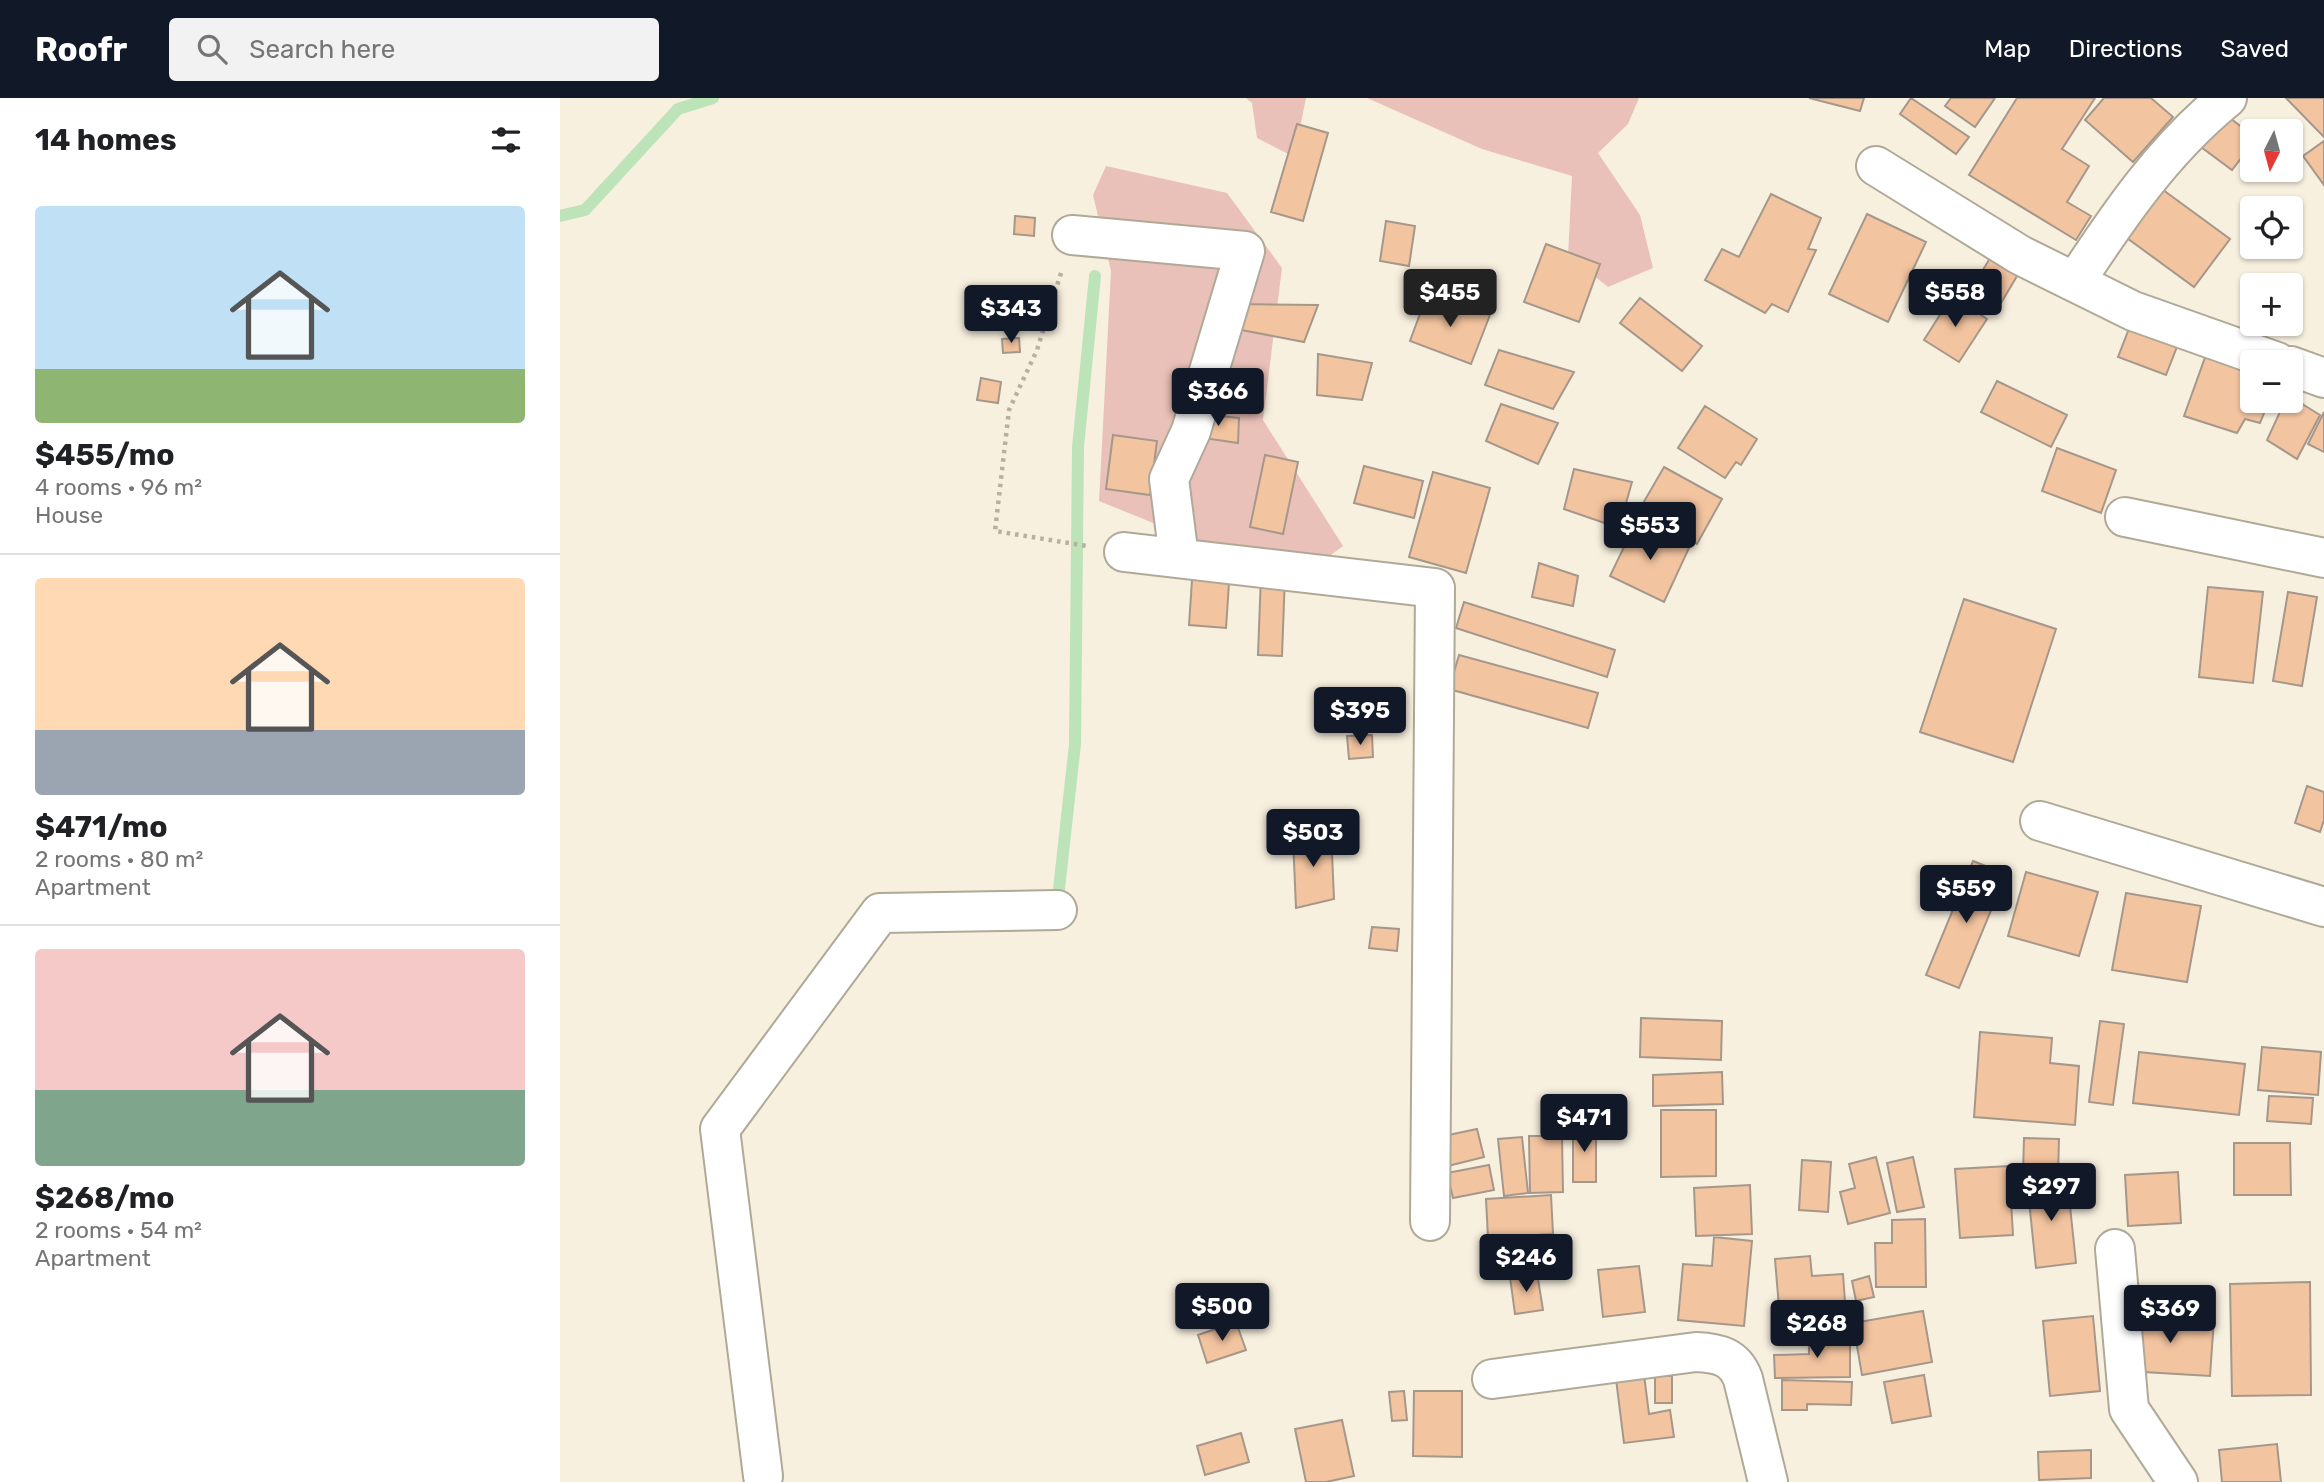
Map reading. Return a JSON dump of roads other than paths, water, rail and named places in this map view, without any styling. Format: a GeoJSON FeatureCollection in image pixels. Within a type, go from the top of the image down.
{"type":"FeatureCollection","features":[{"type":"Feature","properties":{"kind":"street"},"geometry":{"type":"LineString","coordinates":[[2075,282],[2144,181],[2227,98]]}},
{"type":"Feature","properties":{"kind":"street"},"geometry":{"type":"LineString","coordinates":[[1876,166],[2021,255],[2133,311],[2243,350]]}},
{"type":"Feature","properties":{"kind":"street"},"geometry":{"type":"LineString","coordinates":[[1072,235],[1245,251],[1191,431],[1169,479],[1179,558]]}},
{"type":"Feature","properties":{"kind":"street"},"geometry":{"type":"LineString","coordinates":[[2303,370],[2324,378]]}},
{"type":"Feature","properties":{"kind":"street"},"geometry":{"type":"LineString","coordinates":[[2125,517],[2324,558]]}},
{"type":"Feature","properties":{"kind":"street"},"geometry":{"type":"LineString","coordinates":[[1124,552],[1434,588],[1430,1221]]}},
{"type":"Feature","properties":{"kind":"street"},"geometry":{"type":"LineString","coordinates":[[2040,821],[2324,907]]}},
{"type":"Feature","properties":{"kind":"street"},"geometry":{"type":"LineString","coordinates":[[763,1476],[720,1129],[880,913],[1057,910]]}},
{"type":"Feature","properties":{"kind":"street"},"geometry":{"type":"LineString","coordinates":[[2115,1249],[2129,1409],[2178,1482]]}},
{"type":"Feature","properties":{"kind":"street"},"geometry":{"type":"LineString","coordinates":[[1492,1379],[1696,1352],[1727,1357],[1739,1367],[1743,1379],[1768,1482]]}},
{"type":"Feature","properties":{"kind":"waterway"},"geometry":{"type":"LineString","coordinates":[[560,216],[585,210],[678,109],[713,98]]}},
{"type":"Feature","properties":{"kind":"waterway"},"geometry":{"type":"LineString","coordinates":[[1057,907],[1075,744],[1078,447],[1095,276]]}}]}
